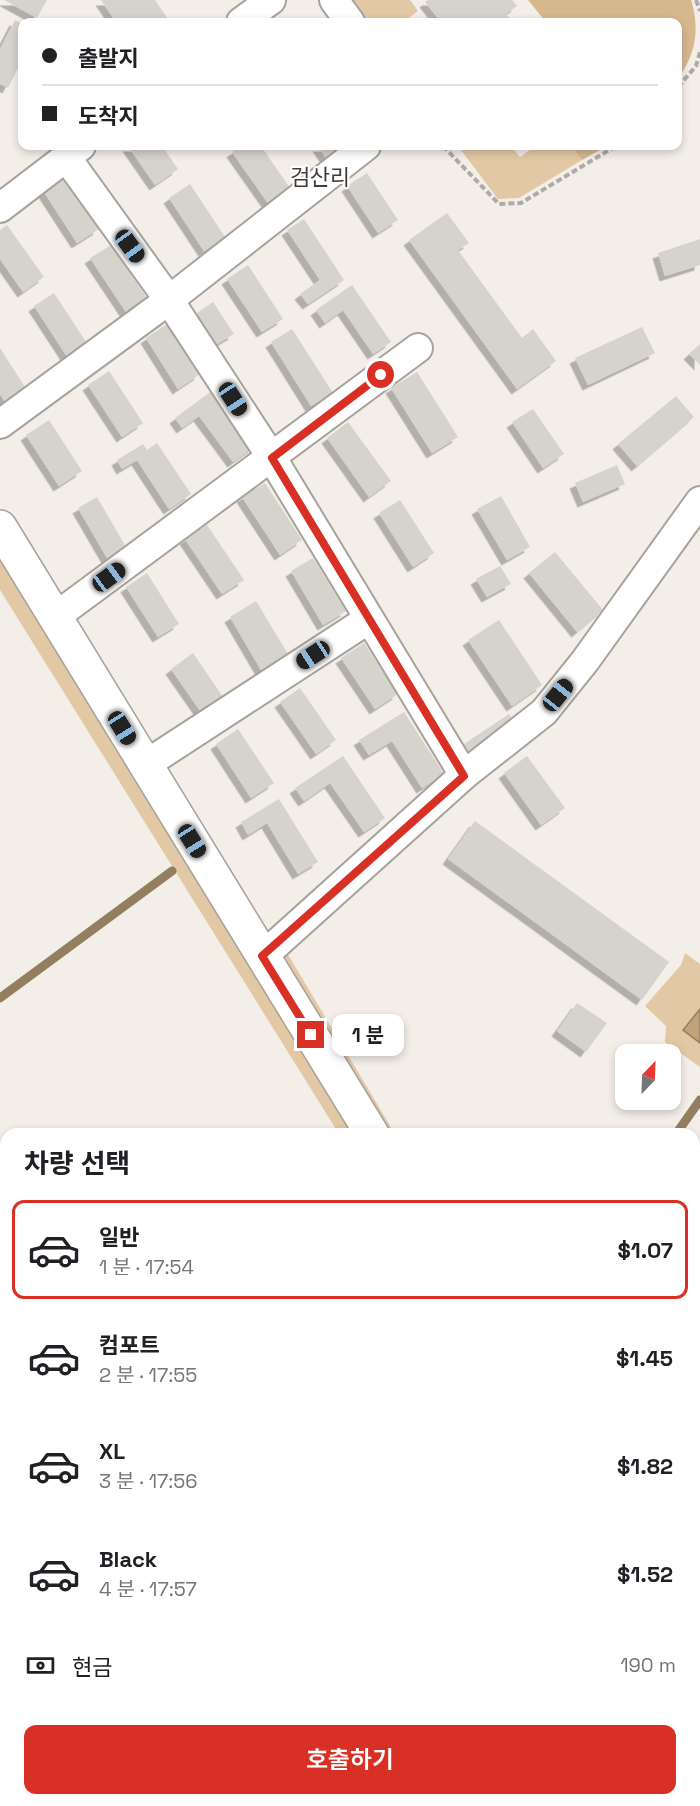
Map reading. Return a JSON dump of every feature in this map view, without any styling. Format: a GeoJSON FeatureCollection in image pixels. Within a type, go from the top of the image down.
{"type":"FeatureCollection","features":[{"type":"Feature","properties":{"kind":"street"},"geometry":{"type":"LineString","coordinates":[[246,18],[271,0]]}},
{"type":"Feature","properties":{"kind":"street"},"geometry":{"type":"LineString","coordinates":[[334,0],[347,18]]}},
{"type":"Feature","properties":{"kind":"street"},"geometry":{"type":"LineString","coordinates":[[0,424],[169,300],[361,150]]}},
{"type":"Feature","properties":{"kind":"street"},"geometry":{"type":"LineString","coordinates":[[0,208],[74,151],[272,458],[464,776]]}},
{"type":"Feature","properties":{"kind":"street"},"geometry":{"type":"LineString","coordinates":[[55,617],[418,348]]}},
{"type":"Feature","properties":{"kind":"street"},"geometry":{"type":"LineString","coordinates":[[262,956],[464,776],[544,712],[585,661],[700,501]]}},
{"type":"Feature","properties":{"kind":"street"},"geometry":{"type":"LineString","coordinates":[[0,527],[368,1128]]}},
{"type":"Feature","properties":{"kind":"street"},"geometry":{"type":"LineString","coordinates":[[145,765],[369,619]]}},
{"type":"Feature","properties":{"kind":"path"},"geometry":{"type":"LineString","coordinates":[[696,0],[700,11]]}},
{"type":"Feature","properties":{"kind":"path"},"geometry":{"type":"LineString","coordinates":[[682,82],[696,66],[700,52]]}},
{"type":"Feature","properties":{"kind":"path"},"geometry":{"type":"LineString","coordinates":[[447,150],[499,204],[521,203],[609,150]]}},
{"type":"Feature","properties":{"kind":"shaded area"},"geometry":{"type":"Polygon","coordinates":[[[352,0],[410,0],[418,11],[408,18],[361,18],[352,6],[352,0]]]}},
{"type":"Feature","properties":{"kind":"shaded area"},"geometry":{"type":"Polygon","coordinates":[[[528,0],[691,0],[694,10],[695,41],[689,60],[682,72],[682,18],[543,18],[528,0]]]}},
{"type":"Feature","properties":{"kind":"shaded area"},"geometry":{"type":"Polygon","coordinates":[[[461,150],[514,150],[520,157],[530,150],[574,150],[582,160],[519,198],[498,199],[461,150]]]}},
{"type":"Feature","properties":{"kind":"shaded area"},"geometry":{"type":"Polygon","coordinates":[[[574,150],[600,150],[582,160],[574,150]]]}},
{"type":"Feature","properties":{"kind":"shaded area"},"geometry":{"type":"Polygon","coordinates":[[[0,538],[358,1128],[335,1128],[0,590],[0,538]]]}},
{"type":"Feature","properties":{"kind":"shaded area"},"geometry":{"type":"Polygon","coordinates":[[[275,951],[287,953],[391,1128],[380,1128],[275,951]]]}},
{"type":"Feature","properties":{"kind":"shaded area"},"geometry":{"type":"Polygon","coordinates":[[[685,953],[700,964],[700,1009],[683,1030],[700,1043],[700,1067],[681,1053],[681,1044],[665,1042],[666,1026],[645,1006],[681,965],[685,953]]]}},
{"type":"Feature","properties":{"kind":"shaded area"},"geometry":{"type":"Polygon","coordinates":[[[700,1009],[700,1043],[683,1030],[700,1009]]]}},
{"type":"Feature","properties":{"kind":"building"},"geometry":{"type":"Polygon","coordinates":[[[4,0],[47,0],[37,18],[4,0]]]}},
{"type":"Feature","properties":{"kind":"building"},"geometry":{"type":"Polygon","coordinates":[[[101,0],[155,0],[167,18],[113,18],[101,0]]]}},
{"type":"Feature","properties":{"kind":"building"},"geometry":{"type":"Polygon","coordinates":[[[428,0],[512,0],[517,6],[506,14],[510,18],[438,18],[425,2],[428,0]]]}},
{"type":"Feature","properties":{"kind":"building"},"geometry":{"type":"Polygon","coordinates":[[[15,20],[18,22],[18,68],[8,88],[0,84],[0,49],[15,20]]]}},
{"type":"Feature","properties":{"kind":"building"},"geometry":{"type":"Polygon","coordinates":[[[131,150],[165,150],[178,169],[155,185],[131,150]]]}},
{"type":"Feature","properties":{"kind":"building"},"geometry":{"type":"Polygon","coordinates":[[[235,150],[264,150],[292,191],[270,206],[232,152],[235,150]]]}},
{"type":"Feature","properties":{"kind":"building"},"geometry":{"type":"Polygon","coordinates":[[[321,150],[339,150],[326,158],[321,150]]]}},
{"type":"Feature","properties":{"kind":"building"},"geometry":{"type":"Polygon","coordinates":[[[367,173],[398,220],[378,233],[347,186],[367,173]]]}},
{"type":"Feature","properties":{"kind":"building"},"geometry":{"type":"Polygon","coordinates":[[[66,178],[99,229],[77,243],[44,192],[66,178]]]}},
{"type":"Feature","properties":{"kind":"building"},"geometry":{"type":"Polygon","coordinates":[[[190,184],[225,237],[204,251],[169,198],[190,184]]]}},
{"type":"Feature","properties":{"kind":"building"},"geometry":{"type":"Polygon","coordinates":[[[447,213],[469,243],[458,250],[522,338],[533,329],[556,361],[517,389],[409,240],[447,213]]]}},
{"type":"Feature","properties":{"kind":"building"},"geometry":{"type":"Polygon","coordinates":[[[304,219],[344,280],[308,304],[300,294],[320,280],[287,230],[304,219]]]}},
{"type":"Feature","properties":{"kind":"building"},"geometry":{"type":"Polygon","coordinates":[[[7,225],[44,277],[23,292],[0,259],[0,230],[7,225]]]}},
{"type":"Feature","properties":{"kind":"building"},"geometry":{"type":"Polygon","coordinates":[[[700,239],[700,265],[665,276],[658,253],[700,239]]]}},
{"type":"Feature","properties":{"kind":"building"},"geometry":{"type":"Polygon","coordinates":[[[111,245],[149,301],[128,315],[90,258],[111,245]]]}},
{"type":"Feature","properties":{"kind":"building"},"geometry":{"type":"Polygon","coordinates":[[[248,265],[283,319],[262,332],[227,279],[248,265]]]}},
{"type":"Feature","properties":{"kind":"building"},"geometry":{"type":"Polygon","coordinates":[[[352,285],[391,342],[373,354],[343,310],[325,323],[316,310],[352,285]]]}},
{"type":"Feature","properties":{"kind":"building"},"geometry":{"type":"Polygon","coordinates":[[[54,293],[88,345],[68,358],[34,306],[54,293]]]}},
{"type":"Feature","properties":{"kind":"building"},"geometry":{"type":"Polygon","coordinates":[[[213,302],[234,334],[217,344],[197,313],[213,302]]]}},
{"type":"Feature","properties":{"kind":"building"},"geometry":{"type":"Polygon","coordinates":[[[167,324],[200,374],[178,389],[146,338],[167,324]]]}},
{"type":"Feature","properties":{"kind":"building"},"geometry":{"type":"Polygon","coordinates":[[[642,327],[655,353],[588,385],[575,358],[642,327]]]}},
{"type":"Feature","properties":{"kind":"building"},"geometry":{"type":"Polygon","coordinates":[[[292,329],[333,393],[311,406],[271,342],[292,329]]]}},
{"type":"Feature","properties":{"kind":"building"},"geometry":{"type":"Polygon","coordinates":[[[700,344],[700,365],[689,354],[700,344]]]}},
{"type":"Feature","properties":{"kind":"building"},"geometry":{"type":"Polygon","coordinates":[[[0,348],[28,392],[7,405],[0,394],[0,348]]]}},
{"type":"Feature","properties":{"kind":"building"},"geometry":{"type":"Polygon","coordinates":[[[109,371],[143,423],[122,437],[88,385],[109,371]]]}},
{"type":"Feature","properties":{"kind":"building"},"geometry":{"type":"Polygon","coordinates":[[[417,372],[458,437],[432,453],[391,388],[417,372]]]}},
{"type":"Feature","properties":{"kind":"building"},"geometry":{"type":"Polygon","coordinates":[[[213,390],[254,447],[233,462],[199,416],[182,428],[175,418],[213,390]]]}},
{"type":"Feature","properties":{"kind":"building"},"geometry":{"type":"Polygon","coordinates":[[[676,396],[694,417],[637,466],[618,444],[676,396]]]}},
{"type":"Feature","properties":{"kind":"building"},"geometry":{"type":"Polygon","coordinates":[[[533,409],[564,454],[543,468],[512,422],[533,409]]]}},
{"type":"Feature","properties":{"kind":"building"},"geometry":{"type":"Polygon","coordinates":[[[49,420],[82,471],[59,486],[26,435],[49,420]]]}},
{"type":"Feature","properties":{"kind":"building"},"geometry":{"type":"Polygon","coordinates":[[[348,422],[391,481],[369,497],[327,438],[348,422]]]}},
{"type":"Feature","properties":{"kind":"building"},"geometry":{"type":"Polygon","coordinates":[[[157,443],[191,494],[169,509],[137,460],[122,469],[117,460],[143,444],[147,450],[157,443]]]}},
{"type":"Feature","properties":{"kind":"building"},"geometry":{"type":"Polygon","coordinates":[[[617,465],[625,484],[583,502],[575,483],[617,465]]]}},
{"type":"Feature","properties":{"kind":"building"},"geometry":{"type":"Polygon","coordinates":[[[265,483],[302,540],[280,555],[242,497],[265,483]]]}},
{"type":"Feature","properties":{"kind":"building"},"geometry":{"type":"Polygon","coordinates":[[[501,496],[530,547],[507,560],[477,509],[501,496]]]}},
{"type":"Feature","properties":{"kind":"building"},"geometry":{"type":"Polygon","coordinates":[[[97,497],[126,547],[107,558],[78,508],[97,497]]]}},
{"type":"Feature","properties":{"kind":"building"},"geometry":{"type":"Polygon","coordinates":[[[400,500],[434,553],[413,567],[379,513],[400,500]]]}},
{"type":"Feature","properties":{"kind":"building"},"geometry":{"type":"Polygon","coordinates":[[[207,525],[244,580],[222,594],[185,539],[207,525]]]}},
{"type":"Feature","properties":{"kind":"building"},"geometry":{"type":"Polygon","coordinates":[[[555,552],[603,610],[577,632],[529,573],[555,552]]]}},
{"type":"Feature","properties":{"kind":"building"},"geometry":{"type":"Polygon","coordinates":[[[313,558],[346,611],[323,625],[291,571],[313,558]]]}},
{"type":"Feature","properties":{"kind":"building"},"geometry":{"type":"Polygon","coordinates":[[[500,566],[511,584],[487,597],[476,579],[500,566]]]}},
{"type":"Feature","properties":{"kind":"building"},"geometry":{"type":"Polygon","coordinates":[[[147,573],[179,624],[158,637],[126,587],[147,573]]]}},
{"type":"Feature","properties":{"kind":"building"},"geometry":{"type":"Polygon","coordinates":[[[256,601],[288,654],[261,670],[230,617],[256,601]]]}},
{"type":"Feature","properties":{"kind":"building"},"geometry":{"type":"Polygon","coordinates":[[[499,620],[542,685],[512,706],[468,640],[499,620]]]}},
{"type":"Feature","properties":{"kind":"building"},"geometry":{"type":"Polygon","coordinates":[[[364,643],[398,694],[375,709],[341,658],[364,643]]]}},
{"type":"Feature","properties":{"kind":"building"},"geometry":{"type":"Polygon","coordinates":[[[193,653],[225,700],[203,715],[171,669],[193,653]]]}},
{"type":"Feature","properties":{"kind":"building"},"geometry":{"type":"Polygon","coordinates":[[[300,688],[336,740],[316,754],[280,702],[300,688]]]}},
{"type":"Feature","properties":{"kind":"building"},"geometry":{"type":"Polygon","coordinates":[[[404,712],[444,774],[422,788],[392,741],[369,755],[359,740],[404,712]]]}},
{"type":"Feature","properties":{"kind":"building"},"geometry":{"type":"Polygon","coordinates":[[[509,714],[515,723],[468,755],[461,746],[509,714]]]}},
{"type":"Feature","properties":{"kind":"building"},"geometry":{"type":"Polygon","coordinates":[[[238,729],[274,783],[251,798],[216,744],[238,729]]]}},
{"type":"Feature","properties":{"kind":"building"},"geometry":{"type":"Polygon","coordinates":[[[343,756],[385,818],[364,832],[330,783],[304,801],[295,788],[343,756]]]}},
{"type":"Feature","properties":{"kind":"building"},"geometry":{"type":"Polygon","coordinates":[[[527,756],[565,808],[541,825],[504,773],[527,756]]]}},
{"type":"Feature","properties":{"kind":"building"},"geometry":{"type":"Polygon","coordinates":[[[279,799],[318,862],[298,874],[267,823],[248,835],[241,822],[279,799]]]}},
{"type":"Feature","properties":{"kind":"building"},"geometry":{"type":"Polygon","coordinates":[[[475,821],[669,962],[642,1000],[448,859],[475,821]]]}},
{"type":"Feature","properties":{"kind":"building"},"geometry":{"type":"Polygon","coordinates":[[[577,1003],[607,1023],[586,1052],[557,1031],[577,1003]]]}},
{"type":"Feature","properties":{"kind":"waterway"},"geometry":{"type":"LineString","coordinates":[[0,998],[172,871]]}},
{"type":"Feature","properties":{"kind":"waterway"},"geometry":{"type":"LineString","coordinates":[[680,1128],[700,1100]]}},
{"type":"Feature","properties":{"kind":"district","name":"검산리"},"geometry":{"type":"Point","coordinates":[320,177]}},
{"type":"Feature","properties":{"kind":"route"},"geometry":{"type":"LineString","coordinates":[[311,1035],[262,956],[464,776],[272,458],[381,375]]}}]}
